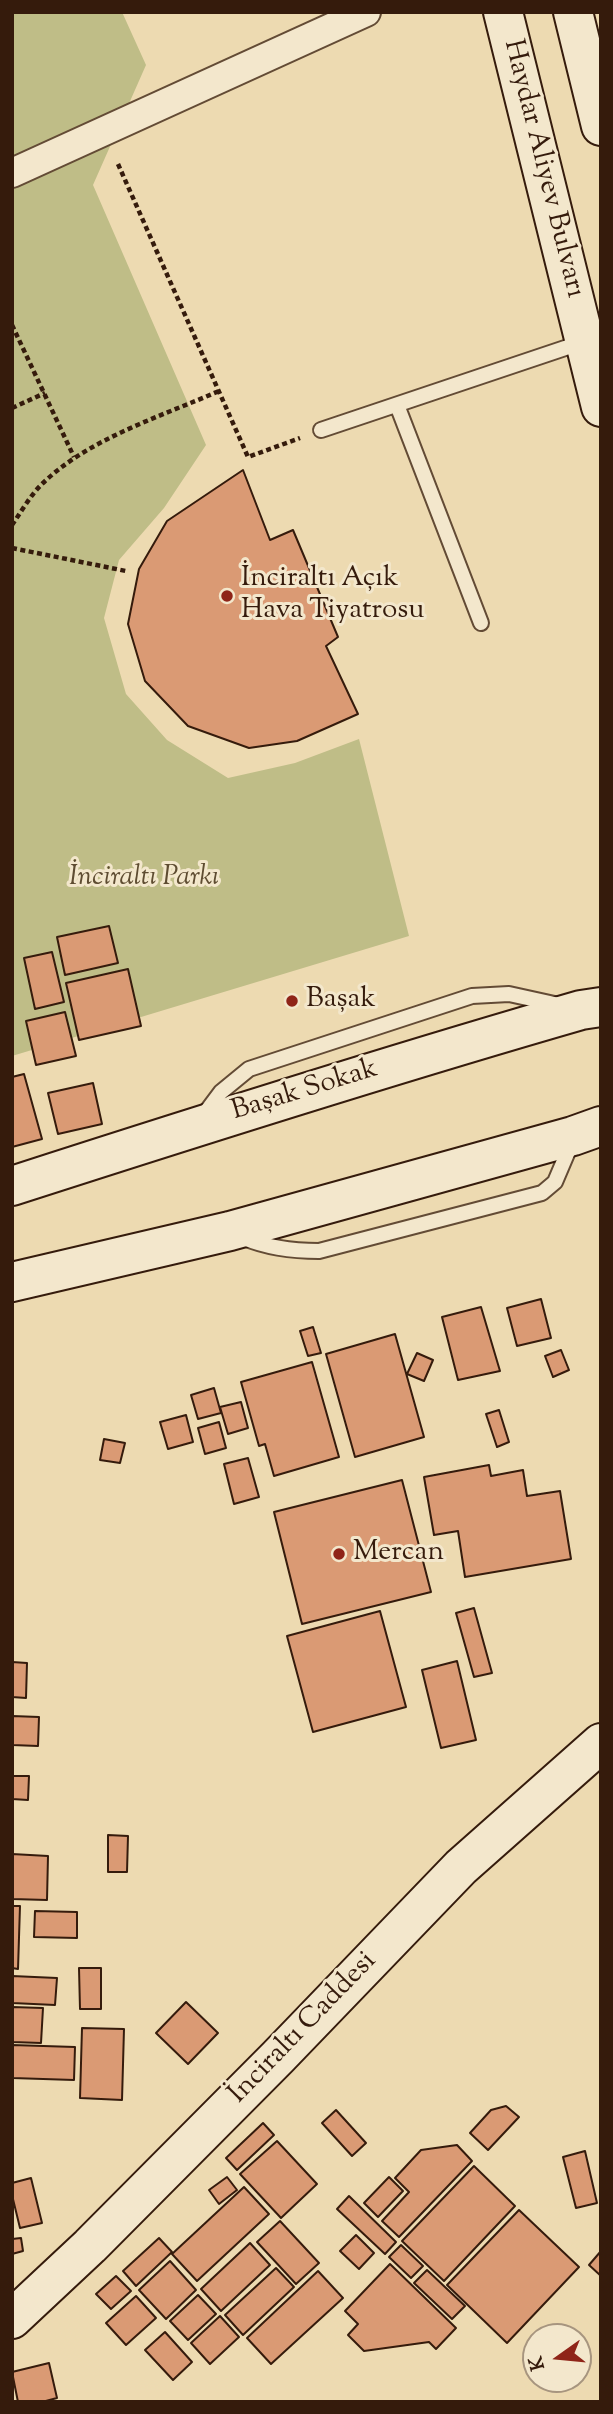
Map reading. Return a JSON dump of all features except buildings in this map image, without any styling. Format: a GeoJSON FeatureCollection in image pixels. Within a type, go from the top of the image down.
{"type":"FeatureCollection","features":[{"type":"Feature","properties":{"kind":"street"},"geometry":{"type":"LineString","coordinates":[[12,173],[366,12]]}},
{"type":"Feature","properties":{"kind":"street","name":"Haydar Aliyev Bulvarı"},"geometry":{"type":"LineString","coordinates":[[503,12],[592,339],[601,407]]}},
{"type":"Feature","properties":{"kind":"street"},"geometry":{"type":"LineString","coordinates":[[573,12],[601,126]]}},
{"type":"Feature","properties":{"kind":"street","name":"Başak Sokak"},"geometry":{"type":"LineString","coordinates":[[12,1186],[196,1125],[436,1051],[591,1009]]}},
{"type":"Feature","properties":{"kind":"street"},"geometry":{"type":"LineString","coordinates":[[12,1282],[230,1231],[587,1131]]}},
{"type":"Feature","properties":{"kind":"street","name":"İnciraltı Caddesi"},"geometry":{"type":"LineString","coordinates":[[12,2319],[90,2246],[250,2085],[461,1867],[601,1743]]}},
{"type":"Feature","properties":{"kind":"lane"},"geometry":{"type":"LineString","coordinates":[[321,430],[592,339]]}},
{"type":"Feature","properties":{"kind":"lane"},"geometry":{"type":"LineString","coordinates":[[397,405],[481,623]]}},
{"type":"Feature","properties":{"kind":"path"},"geometry":{"type":"LineString","coordinates":[[118,164],[248,457],[321,430]]}},
{"type":"Feature","properties":{"kind":"path"},"geometry":{"type":"LineString","coordinates":[[12,325],[74,457]]}},
{"type":"Feature","properties":{"kind":"path"},"geometry":{"type":"LineString","coordinates":[[12,525],[40,486],[74,457],[101,442],[219,391]]}},
{"type":"Feature","properties":{"kind":"path"},"geometry":{"type":"LineString","coordinates":[[12,408],[44,393]]}},
{"type":"Feature","properties":{"kind":"path"},"geometry":{"type":"LineString","coordinates":[[12,548],[126,571]]}},
{"type":"Feature","properties":{"kind":"green space","name":"İnciraltı Parkı"},"geometry":{"type":"Polygon","coordinates":[[[12,12],[122,12],[146,65],[93,185],[206,445],[164,508],[119,560],[104,618],[126,694],[167,740],[228,778],[295,763],[359,739],[409,936],[12,1056],[12,12]]]}},
{"type":"Feature","properties":{"kind":"place","name":"İnciraltı Açık Hava Tiyatrosu"},"geometry":{"type":"Point","coordinates":[227,596]}},
{"type":"Feature","properties":{"kind":"place","name":"Başak"},"geometry":{"type":"Point","coordinates":[292,1001]}},
{"type":"Feature","properties":{"kind":"place","name":"Mercan"},"geometry":{"type":"Point","coordinates":[339,1554]}}]}
